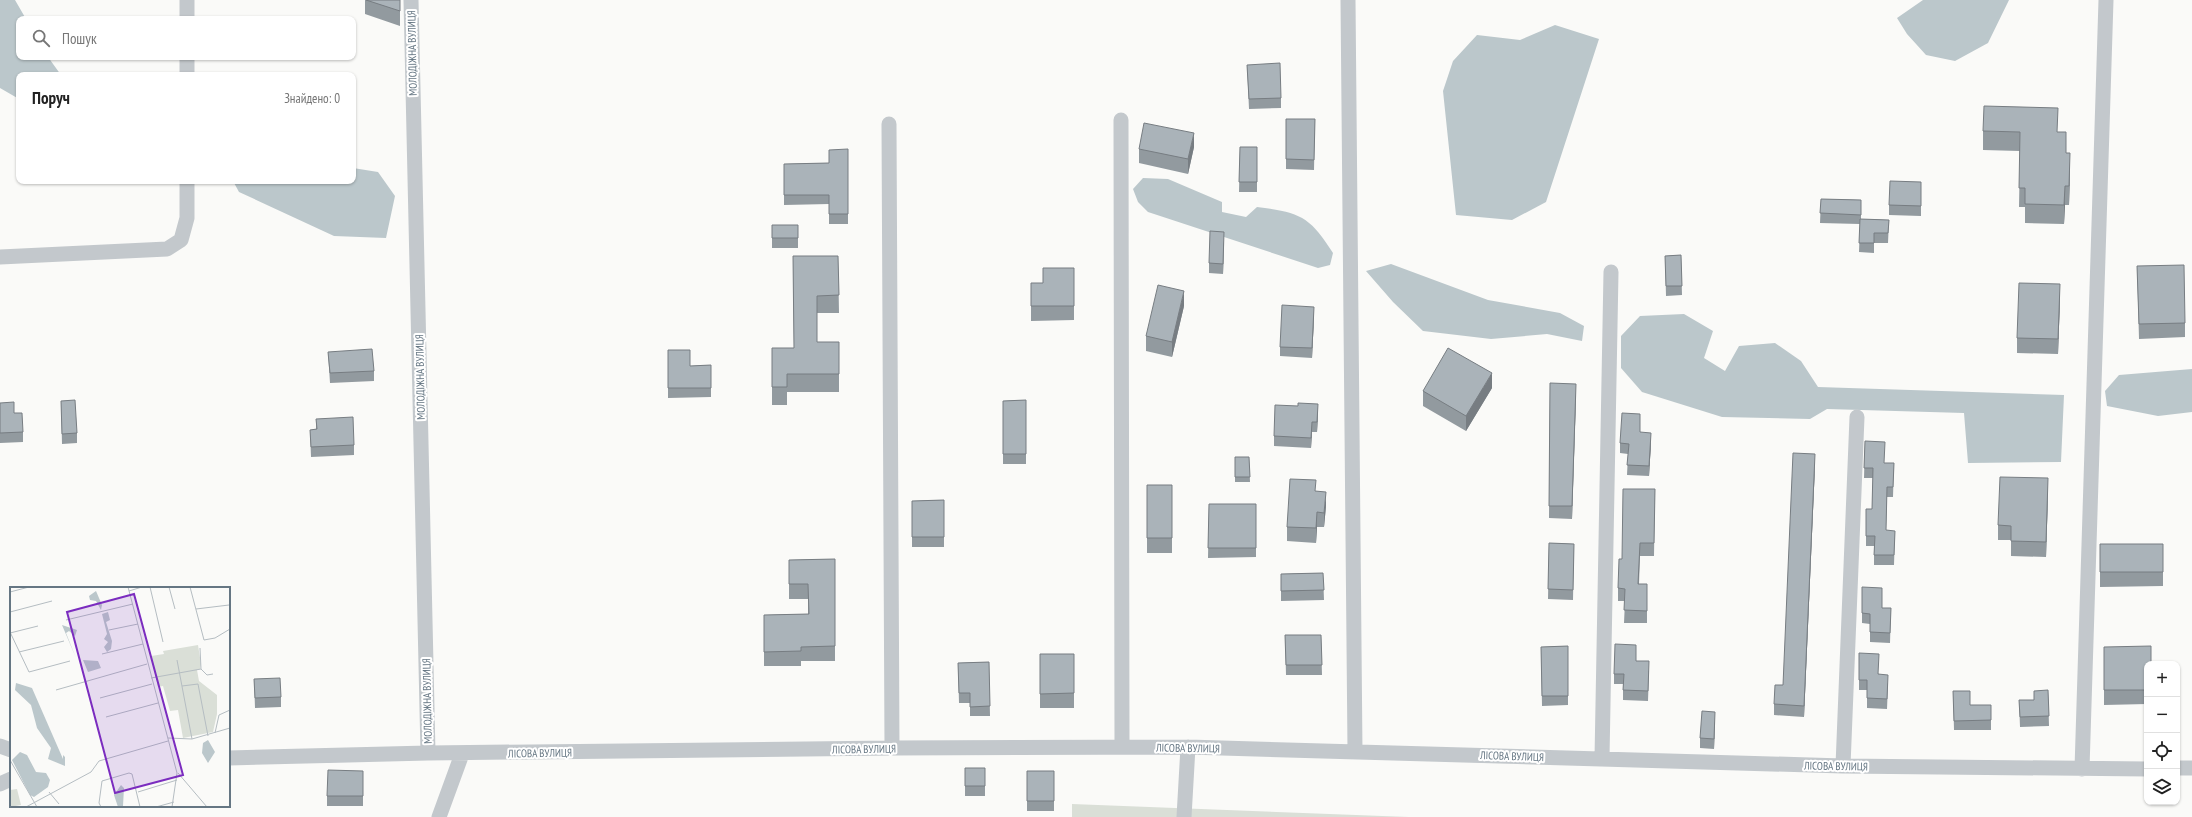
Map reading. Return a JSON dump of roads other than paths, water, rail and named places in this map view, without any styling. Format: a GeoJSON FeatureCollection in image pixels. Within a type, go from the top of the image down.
{"type":"FeatureCollection","features":[{"type":"Feature","properties":{"kind":"street"},"geometry":{"type":"LineString","coordinates":[[187,0],[187,16]]}},
{"type":"Feature","properties":{"kind":"street","name":"МОЛОДІЖНА ВУЛИЦЯ"},"geometry":{"type":"LineString","coordinates":[[411,0],[428,753]]}},
{"type":"Feature","properties":{"kind":"street"},"geometry":{"type":"LineString","coordinates":[[1348,0],[1356,751]]}},
{"type":"Feature","properties":{"kind":"street"},"geometry":{"type":"LineString","coordinates":[[2082,769],[2106,0]]}},
{"type":"Feature","properties":{"kind":"street"},"geometry":{"type":"LineString","coordinates":[[187,60],[187,72]]}},
{"type":"Feature","properties":{"kind":"street"},"geometry":{"type":"LineString","coordinates":[[1121,120],[1122,747]]}},
{"type":"Feature","properties":{"kind":"street"},"geometry":{"type":"LineString","coordinates":[[889,124],[892,748]]}},
{"type":"Feature","properties":{"kind":"street"},"geometry":{"type":"LineString","coordinates":[[0,257],[167,249],[181,240],[187,218],[187,184]]}},
{"type":"Feature","properties":{"kind":"street"},"geometry":{"type":"LineString","coordinates":[[1602,758],[1611,272]]}},
{"type":"Feature","properties":{"kind":"street"},"geometry":{"type":"LineString","coordinates":[[1843,766],[1857,418]]}},
{"type":"Feature","properties":{"kind":"street"},"geometry":{"type":"LineString","coordinates":[[0,746],[10,750]]}},
{"type":"Feature","properties":{"kind":"street"},"geometry":{"type":"LineString","coordinates":[[1184,817],[1188,747]]}},
{"type":"Feature","properties":{"kind":"street","name":"ЛІСОВА ВУЛИЦЯ"},"geometry":{"type":"LineString","coordinates":[[230,758],[428,753],[462,754],[892,748],[1188,747],[1843,766],[2082,769],[2144,768]]}},
{"type":"Feature","properties":{"kind":"street"},"geometry":{"type":"LineString","coordinates":[[440,817],[462,754]]}},
{"type":"Feature","properties":{"kind":"street"},"geometry":{"type":"LineString","coordinates":[[2180,768],[2192,768]]}},
{"type":"Feature","properties":{"kind":"street"},"geometry":{"type":"LineString","coordinates":[[0,784],[10,779]]}}]}
